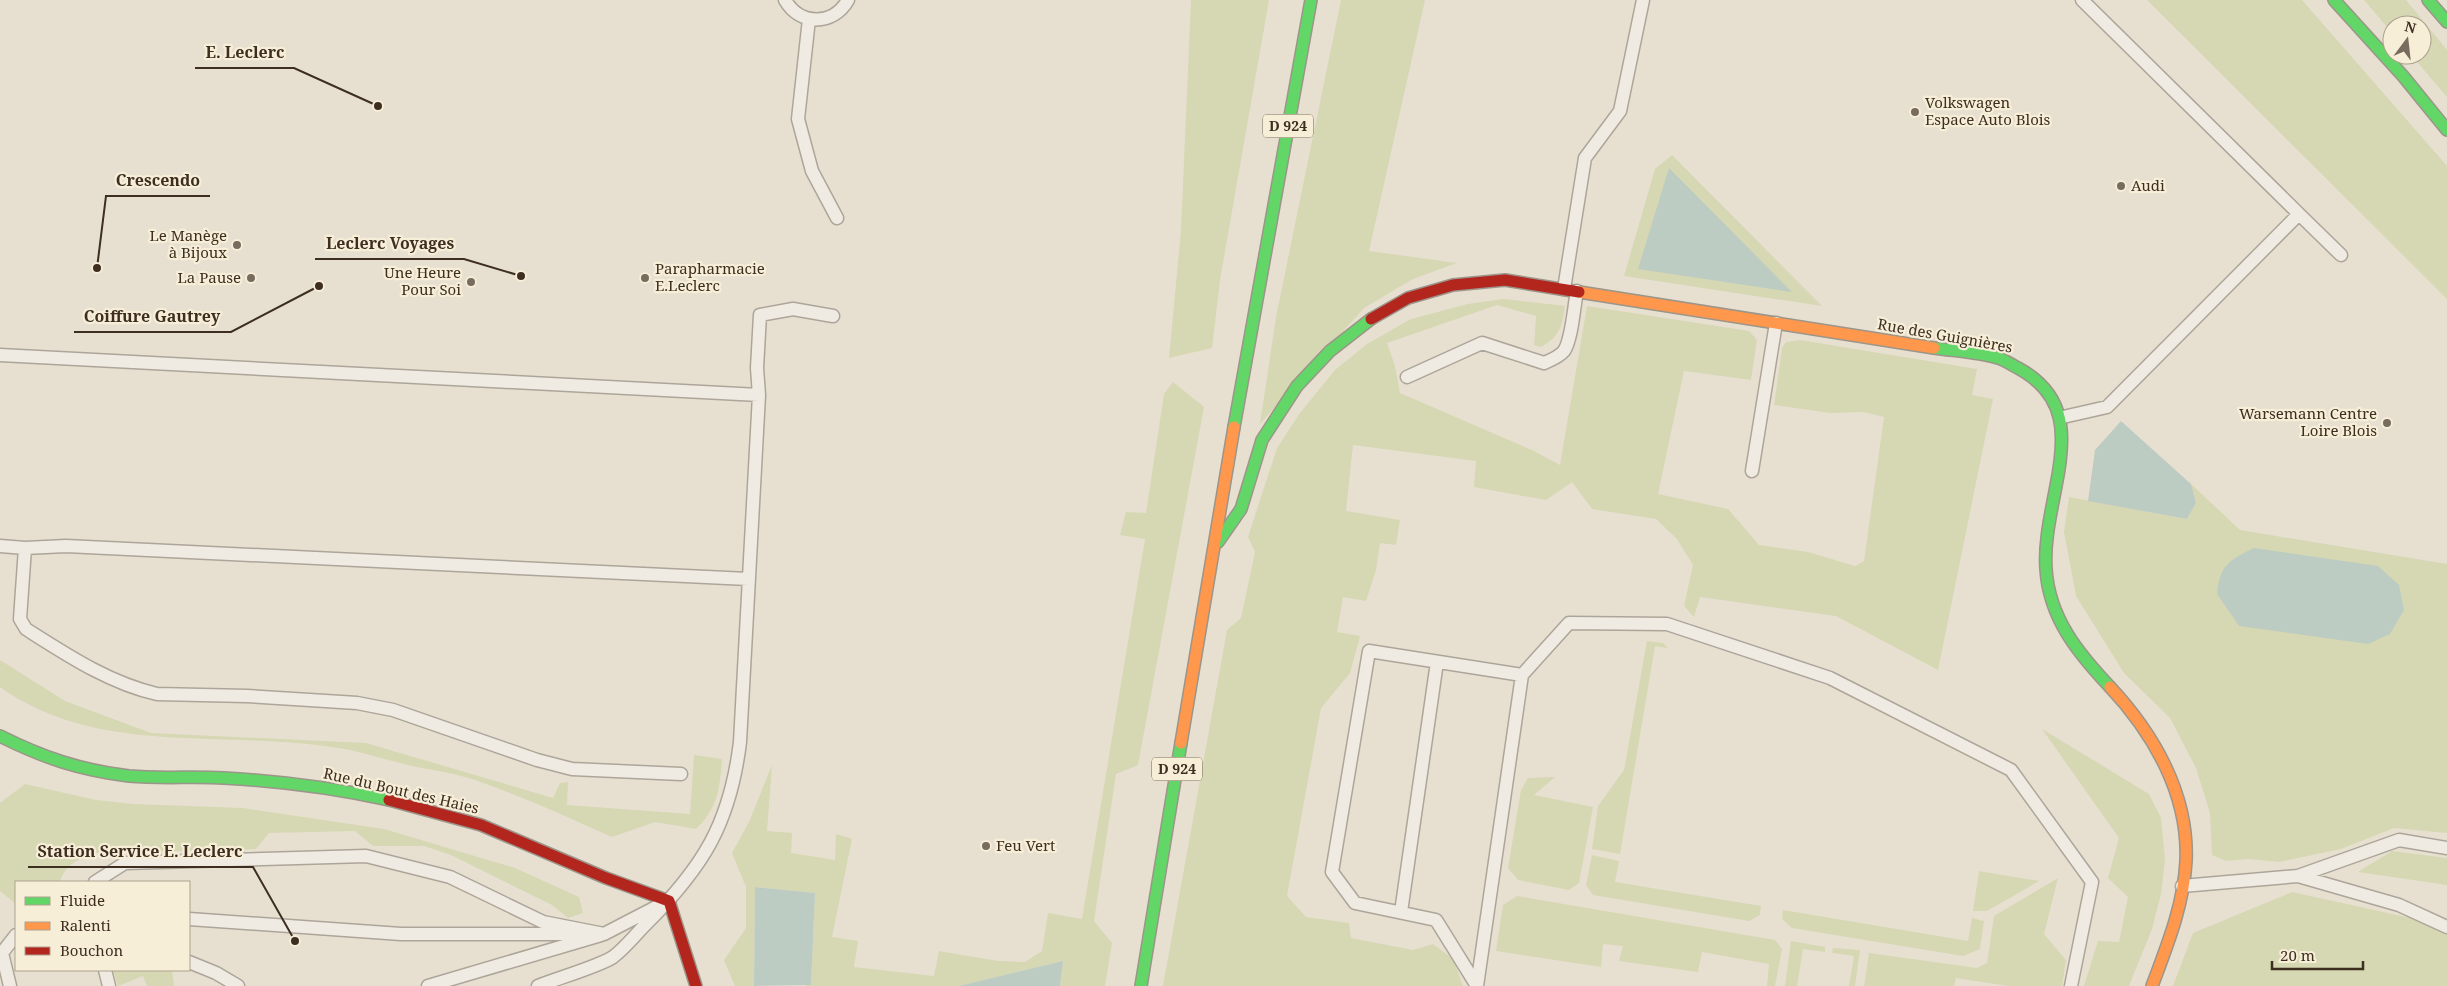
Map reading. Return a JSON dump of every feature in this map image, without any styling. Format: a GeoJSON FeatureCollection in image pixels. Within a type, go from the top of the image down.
{"type":"FeatureCollection","features":[{"type":"Feature","properties":{"kind":"street","name":"D 924"},"geometry":{"type":"LineString","coordinates":[[1141,986],[1212,552],[1311,0]]}},
{"type":"Feature","properties":{"kind":"street"},"geometry":{"type":"LineString","coordinates":[[2334,0],[2403,76],[2447,130]]}},
{"type":"Feature","properties":{"kind":"street"},"geometry":{"type":"LineString","coordinates":[[2428,0],[2447,22]]}},
{"type":"Feature","properties":{"kind":"street","name":"Rue des Guignières"},"geometry":{"type":"LineString","coordinates":[[1212,552],[1241,509],[1262,440],[1297,386],[1330,351],[1371,319],[1408,298],[1453,285],[1505,280],[1999,358],[2021,366],[2043,383],[2057,401],[2063,417],[2063,443],[2046,536],[2044,571],[2051,603],[2065,633],[2087,664],[2130,708],[2159,750],[2173,785],[2182,823],[2186,860],[2182,886],[2168,943],[2152,986]]}},
{"type":"Feature","properties":{"kind":"street","name":"Rue du Bout des Haies"},"geometry":{"type":"LineString","coordinates":[[0,736],[43,757],[89,770],[131,776],[224,778],[307,785],[416,806],[481,825],[606,878],[669,901]]}},
{"type":"Feature","properties":{"kind":"street"},"geometry":{"type":"LineString","coordinates":[[669,901],[696,986]]}},
{"type":"Feature","properties":{"kind":"lane"},"geometry":{"type":"LineString","coordinates":[[785,0],[789,7],[799,16],[821,20],[833,16],[848,0]]}},
{"type":"Feature","properties":{"kind":"lane"},"geometry":{"type":"LineString","coordinates":[[1564,289],[1585,158],[1620,111],[1643,0]]}},
{"type":"Feature","properties":{"kind":"lane"},"geometry":{"type":"LineString","coordinates":[[2082,0],[2340,256]]}},
{"type":"Feature","properties":{"kind":"lane"},"geometry":{"type":"LineString","coordinates":[[808,19],[798,119],[812,171],[837,218]]}},
{"type":"Feature","properties":{"kind":"lane"},"geometry":{"type":"LineString","coordinates":[[2063,417],[2086,414],[2107,407],[2299,214]]}},
{"type":"Feature","properties":{"kind":"lane"},"geometry":{"type":"LineString","coordinates":[[1407,378],[1482,343],[1544,363],[1557,358],[1565,350],[1568,342],[1577,291]]}},
{"type":"Feature","properties":{"kind":"lane"},"geometry":{"type":"LineString","coordinates":[[538,986],[612,958],[669,901],[716,835],[728,807],[736,778],[740,742],[759,395],[757,368],[760,315],[793,309],[833,316]]}},
{"type":"Feature","properties":{"kind":"lane"},"geometry":{"type":"LineString","coordinates":[[1752,471],[1776,323]]}},
{"type":"Feature","properties":{"kind":"lane"},"geometry":{"type":"LineString","coordinates":[[0,355],[759,395]]}},
{"type":"Feature","properties":{"kind":"lane"},"geometry":{"type":"LineString","coordinates":[[0,546],[25,548],[66,546],[748,579]]}},
{"type":"Feature","properties":{"kind":"lane"},"geometry":{"type":"LineString","coordinates":[[25,548],[20,619],[22,625],[88,667],[146,692],[156,694],[256,696],[357,703],[393,710],[520,754],[572,768],[681,774]]}},
{"type":"Feature","properties":{"kind":"lane"},"geometry":{"type":"LineString","coordinates":[[1477,986],[1522,675],[1570,623],[1667,624],[1830,678],[2011,770],[2092,882],[2071,986]]}},
{"type":"Feature","properties":{"kind":"lane"},"geometry":{"type":"LineString","coordinates":[[1477,986],[1436,920],[1355,903],[1332,872],[1370,651],[1522,675]]}},
{"type":"Feature","properties":{"kind":"lane"},"geometry":{"type":"LineString","coordinates":[[1401,912],[1437,662]]}},
{"type":"Feature","properties":{"kind":"lane"},"geometry":{"type":"LineString","coordinates":[[2182,886],[2298,876],[2399,840],[2447,848]]}},
{"type":"Feature","properties":{"kind":"lane"},"geometry":{"type":"LineString","coordinates":[[97,881],[125,863],[366,856],[450,877],[543,922],[604,934]]}},
{"type":"Feature","properties":{"kind":"lane"},"geometry":{"type":"LineString","coordinates":[[2298,876],[2399,905],[2447,927]]}},
{"type":"Feature","properties":{"kind":"lane"},"geometry":{"type":"LineString","coordinates":[[428,986],[604,934],[669,901]]}},
{"type":"Feature","properties":{"kind":"lane"},"geometry":{"type":"LineString","coordinates":[[190,919],[401,934],[604,934]]}},
{"type":"Feature","properties":{"kind":"lane"},"geometry":{"type":"LineString","coordinates":[[10,986],[2,952],[15,936]]}},
{"type":"Feature","properties":{"kind":"lane"},"geometry":{"type":"LineString","coordinates":[[190,962],[216,973],[238,986]]}},
{"type":"Feature","properties":{"kind":"lane"},"geometry":{"type":"LineString","coordinates":[[105,971],[109,986]]}},
{"type":"Feature","properties":{"kind":"green space"},"geometry":{"type":"Polygon","coordinates":[[[1191,0],[1269,0],[1220,280],[1212,348],[1169,358],[1181,230],[1191,0]]]}},
{"type":"Feature","properties":{"kind":"green space"},"geometry":{"type":"Polygon","coordinates":[[[1341,0],[1425,0],[1369,251],[1457,263],[1413,279],[1364,308],[1260,424],[1276,317],[1341,0]]]}},
{"type":"Feature","properties":{"kind":"green space"},"geometry":{"type":"Polygon","coordinates":[[[2147,0],[2302,0],[2447,166],[2447,299],[2147,0]]]}},
{"type":"Feature","properties":{"kind":"green space"},"geometry":{"type":"Polygon","coordinates":[[[2364,0],[2406,0],[2418,15],[2382,15],[2382,21],[2364,0]]]}},
{"type":"Feature","properties":{"kind":"green space"},"geometry":{"type":"Polygon","coordinates":[[[2432,32],[2447,50],[2447,97],[2420,65],[2432,65],[2432,32]]]}},
{"type":"Feature","properties":{"kind":"green space"},"geometry":{"type":"Polygon","coordinates":[[[1672,155],[1822,306],[1624,276],[1655,169],[1672,155]]]}},
{"type":"Feature","properties":{"kind":"green space"},"geometry":{"type":"Polygon","coordinates":[[[1503,299],[1565,306],[1563,320],[1556,335],[1541,347],[1534,345],[1536,316],[1497,305],[1387,343],[1395,366],[1400,393],[1534,451],[1560,465],[1587,306],[1749,331],[1757,340],[1751,380],[1684,371],[1658,494],[1728,509],[1759,545],[1808,552],[1855,566],[1864,561],[1884,417],[1864,412],[1830,413],[1774,405],[1782,348],[1786,342],[1800,340],[1977,369],[1972,395],[1993,399],[1938,670],[1836,616],[1700,597],[1694,617],[1684,606],[1693,565],[1677,539],[1656,519],[1592,509],[1572,482],[1546,500],[1474,487],[1476,461],[1353,445],[1346,511],[1400,520],[1396,545],[1380,543],[1376,570],[1366,601],[1343,597],[1337,632],[1360,636],[1350,673],[1321,708],[1287,896],[1306,917],[1349,923],[1351,938],[1413,950],[1433,944],[1453,959],[1463,986],[1163,986],[1227,630],[1241,618],[1255,552],[1248,537],[1277,448],[1300,413],[1335,370],[1367,344],[1411,319],[1468,304],[1503,299]]]}},
{"type":"Feature","properties":{"kind":"green space"},"geometry":{"type":"Polygon","coordinates":[[[1173,382],[1204,407],[1138,765],[1116,774],[1094,921],[1112,943],[1105,986],[1060,986],[1063,961],[959,986],[804,986],[811,984],[815,893],[755,887],[754,986],[735,986],[724,960],[746,928],[746,887],[732,853],[749,822],[772,765],[767,831],[792,833],[791,853],[835,860],[836,834],[852,839],[832,937],[858,941],[854,967],[934,976],[939,951],[998,961],[1025,962],[1042,951],[1048,913],[1082,919],[1145,539],[1120,535],[1126,512],[1146,513],[1164,394],[1173,382]]]}},
{"type":"Feature","properties":{"kind":"green space"},"geometry":{"type":"Polygon","coordinates":[[[2191,484],[2240,530],[2447,564],[2447,833],[2394,828],[2341,849],[2279,862],[2249,859],[2226,861],[2212,855],[2210,813],[2196,768],[2170,718],[2124,673],[2076,596],[2064,532],[2069,497],[2187,519],[2196,503],[2191,484]]]}},
{"type":"Feature","properties":{"kind":"green space"},"geometry":{"type":"Polygon","coordinates":[[[1647,641],[1663,643],[1668,648],[1655,646],[1620,854],[1592,849],[1598,806],[1624,770],[1647,641]]]}},
{"type":"Feature","properties":{"kind":"green space"},"geometry":{"type":"Polygon","coordinates":[[[0,660],[65,701],[151,733],[366,743],[553,798],[560,783],[568,782],[567,805],[690,814],[694,755],[722,759],[719,788],[709,813],[696,829],[655,822],[612,837],[525,799],[472,779],[350,750],[306,744],[125,733],[81,724],[40,710],[0,687],[0,660]]]}},
{"type":"Feature","properties":{"kind":"green space"},"geometry":{"type":"Polygon","coordinates":[[[2042,729],[2149,794],[2161,818],[2165,859],[2161,894],[2152,929],[2129,986],[2084,986],[2098,941],[2119,942],[2128,897],[2108,878],[2119,838],[2042,729]]]}},
{"type":"Feature","properties":{"kind":"green space"},"geometry":{"type":"Polygon","coordinates":[[[1555,777],[1534,795],[1593,807],[1579,883],[1569,890],[1518,880],[1508,868],[1521,790],[1528,778],[1555,777]]]}},
{"type":"Feature","properties":{"kind":"green space"},"geometry":{"type":"Polygon","coordinates":[[[25,784],[96,800],[133,804],[243,808],[384,829],[515,868],[579,897],[583,913],[568,918],[552,905],[451,855],[424,846],[373,846],[355,831],[269,833],[256,849],[95,853],[69,866],[60,881],[15,881],[15,903],[0,891],[0,803],[25,784]]]}},
{"type":"Feature","properties":{"kind":"green space"},"geometry":{"type":"Polygon","coordinates":[[[2392,851],[2447,858],[2447,885],[2358,872],[2392,851]]]}},
{"type":"Feature","properties":{"kind":"green space"},"geometry":{"type":"Polygon","coordinates":[[[1592,855],[1619,861],[1615,882],[1761,906],[1760,915],[1749,921],[1593,895],[1586,885],[1592,855]]]}},
{"type":"Feature","properties":{"kind":"green space"},"geometry":{"type":"Polygon","coordinates":[[[1979,871],[2039,881],[1987,911],[1973,911],[1979,871]]]}},
{"type":"Feature","properties":{"kind":"green space"},"geometry":{"type":"Polygon","coordinates":[[[2058,878],[2044,934],[2066,960],[2062,986],[2008,986],[1956,978],[1954,986],[1864,986],[1869,953],[1977,968],[1987,963],[1994,916],[2058,878]]]}},
{"type":"Feature","properties":{"kind":"green space"},"geometry":{"type":"Polygon","coordinates":[[[2292,892],[2447,926],[2447,986],[2173,986],[2193,933],[2292,892]]]}},
{"type":"Feature","properties":{"kind":"green space"},"geometry":{"type":"Polygon","coordinates":[[[1517,896],[1775,940],[1782,949],[1775,986],[1767,986],[1769,964],[1702,952],[1698,972],[1619,961],[1623,946],[1603,944],[1601,967],[1496,951],[1503,905],[1517,896]]]}},
{"type":"Feature","properties":{"kind":"green space"},"geometry":{"type":"Polygon","coordinates":[[[1783,910],[1968,941],[1972,918],[1984,921],[1980,949],[1963,956],[1792,928],[1782,919],[1783,910]]]}},
{"type":"Feature","properties":{"kind":"green space"},"geometry":{"type":"Polygon","coordinates":[[[1791,941],[1825,947],[1825,952],[1803,949],[1797,986],[1785,986],[1791,941]]]}},
{"type":"Feature","properties":{"kind":"green space"},"geometry":{"type":"Polygon","coordinates":[[[1833,948],[1860,950],[1855,986],[1849,986],[1854,956],[1832,953],[1833,948]]]}},
{"type":"Feature","properties":{"kind":"green space"},"geometry":{"type":"Polygon","coordinates":[[[113,971],[172,971],[174,986],[147,986],[143,976],[118,986],[113,971]]]}},
{"type":"Feature","properties":{"kind":"shaded area"},"geometry":{"type":"Polygon","coordinates":[[[1669,168],[1792,292],[1638,269],[1669,168]]]}},
{"type":"Feature","properties":{"kind":"shaded area"},"geometry":{"type":"Polygon","coordinates":[[[2121,421],[2191,484],[2196,503],[2187,519],[2088,501],[2095,450],[2121,421]]]}},
{"type":"Feature","properties":{"kind":"shaded area"},"geometry":{"type":"Polygon","coordinates":[[[2254,548],[2378,566],[2399,585],[2404,610],[2390,634],[2368,644],[2239,626],[2217,594],[2218,584],[2223,570],[2232,560],[2254,548]]]}},
{"type":"Feature","properties":{"kind":"shaded area"},"geometry":{"type":"Polygon","coordinates":[[[755,887],[815,893],[811,985],[754,986],[755,887]]]}},
{"type":"Feature","properties":{"kind":"shaded area"},"geometry":{"type":"Polygon","coordinates":[[[1063,961],[1060,986],[959,986],[1063,961]]]}},
{"type":"Feature","properties":{"kind":"traffic: fast"},"geometry":{"type":"LineString","coordinates":[[1234,427],[1311,0]]}},
{"type":"Feature","properties":{"kind":"traffic: fast"},"geometry":{"type":"LineString","coordinates":[[2334,0],[2403,76],[2447,130]]}},
{"type":"Feature","properties":{"kind":"traffic: fast"},"geometry":{"type":"LineString","coordinates":[[2428,0],[2447,22]]}},
{"type":"Feature","properties":{"kind":"traffic: fast"},"geometry":{"type":"LineString","coordinates":[[1218,542],[1241,509],[1262,440],[1297,386],[1330,351],[1371,319]]}},
{"type":"Feature","properties":{"kind":"traffic: fast"},"geometry":{"type":"LineString","coordinates":[[1934,348],[1983,354],[2003,360],[2034,379],[2055,404],[2062,434],[2059,468],[2047,538],[2046,569],[2048,587],[2059,619],[2067,634],[2076,648],[2110,687]]}},
{"type":"Feature","properties":{"kind":"traffic: fast"},"geometry":{"type":"LineString","coordinates":[[0,736],[32,751],[78,767],[129,776],[212,777],[266,781],[328,789],[389,800]]}},
{"type":"Feature","properties":{"kind":"traffic: fast"},"geometry":{"type":"LineString","coordinates":[[1141,986],[1181,743]]}},
{"type":"Feature","properties":{"kind":"traffic: slow"},"geometry":{"type":"LineString","coordinates":[[1579,292],[1934,348]]}},
{"type":"Feature","properties":{"kind":"traffic: slow"},"geometry":{"type":"LineString","coordinates":[[1181,743],[1234,427]]}},
{"type":"Feature","properties":{"kind":"traffic: slow"},"geometry":{"type":"LineString","coordinates":[[2110,687],[2126,705],[2154,745],[2166,767],[2182,813],[2185,837],[2185,877],[2174,925],[2152,986]]}},
{"type":"Feature","properties":{"kind":"traffic: jam"},"geometry":{"type":"LineString","coordinates":[[1371,319],[1408,298],[1453,285],[1505,280],[1579,292]]}},
{"type":"Feature","properties":{"kind":"traffic: jam"},"geometry":{"type":"LineString","coordinates":[[389,800],[481,825],[606,878],[669,901],[696,986]]}},
{"type":"Feature","properties":{"kind":"place","name":"E. Leclerc"},"geometry":{"type":"Point","coordinates":[378,106]}},
{"type":"Feature","properties":{"kind":"place","name":"Volkswagen Espace Auto Blois"},"geometry":{"type":"Point","coordinates":[1915,112]}},
{"type":"Feature","properties":{"kind":"place","name":"Audi"},"geometry":{"type":"Point","coordinates":[2121,186]}},
{"type":"Feature","properties":{"kind":"place","name":"Le Manège à Bijoux"},"geometry":{"type":"Point","coordinates":[237,245]}},
{"type":"Feature","properties":{"kind":"place","name":"Crescendo"},"geometry":{"type":"Point","coordinates":[97,268]}},
{"type":"Feature","properties":{"kind":"place","name":"Leclerc Voyages"},"geometry":{"type":"Point","coordinates":[521,276]}},
{"type":"Feature","properties":{"kind":"place","name":"La Pause"},"geometry":{"type":"Point","coordinates":[251,278]}},
{"type":"Feature","properties":{"kind":"place","name":"Parapharmacie E.Leclerc"},"geometry":{"type":"Point","coordinates":[645,278]}},
{"type":"Feature","properties":{"kind":"place","name":"Une Heure Pour Soi"},"geometry":{"type":"Point","coordinates":[471,282]}},
{"type":"Feature","properties":{"kind":"place","name":"Coiffure Gautrey"},"geometry":{"type":"Point","coordinates":[319,286]}},
{"type":"Feature","properties":{"kind":"place","name":"Warsemann Centre Loire Blois"},"geometry":{"type":"Point","coordinates":[2387,423]}},
{"type":"Feature","properties":{"kind":"place","name":"Feu Vert"},"geometry":{"type":"Point","coordinates":[986,846]}},
{"type":"Feature","properties":{"kind":"place","name":"Station Service E. Leclerc"},"geometry":{"type":"Point","coordinates":[295,941]}}]}
